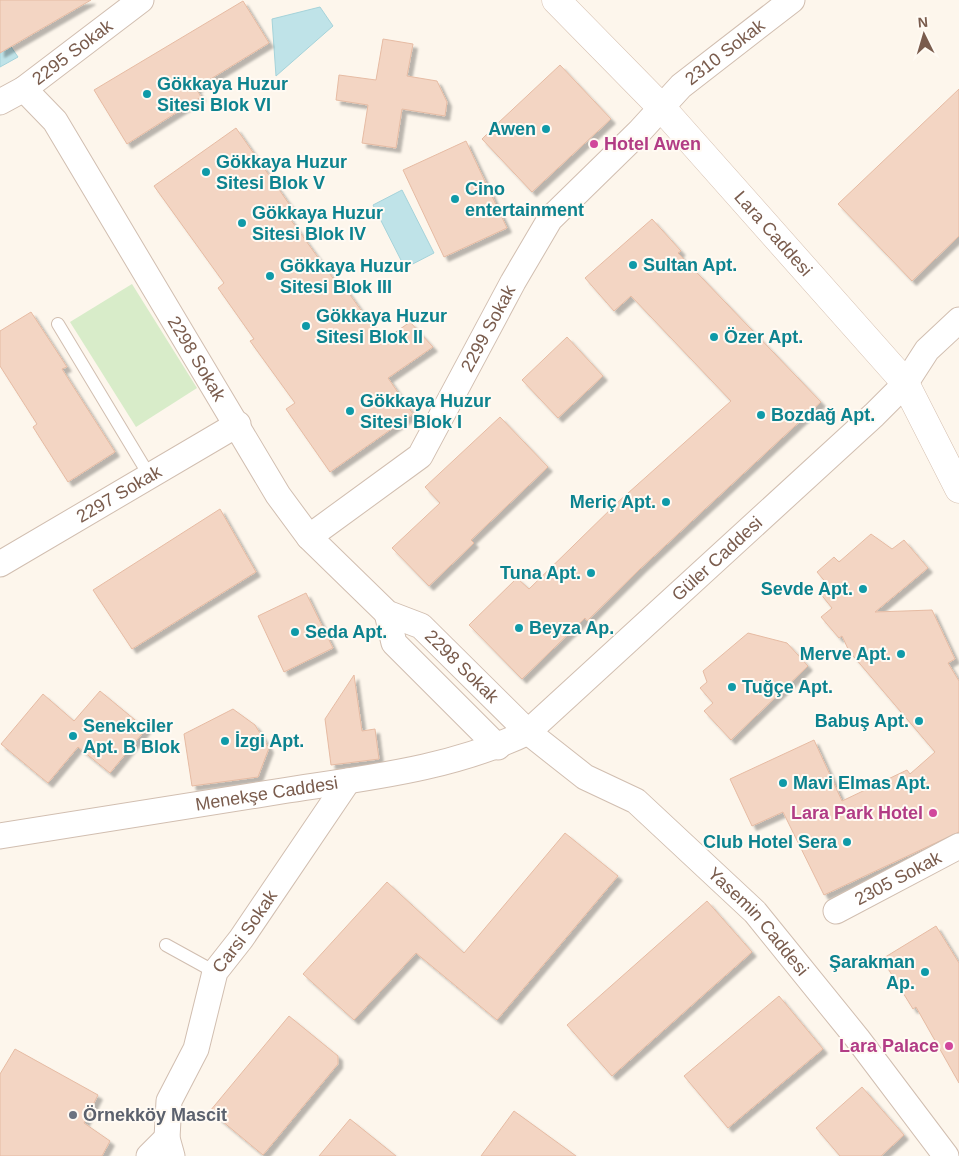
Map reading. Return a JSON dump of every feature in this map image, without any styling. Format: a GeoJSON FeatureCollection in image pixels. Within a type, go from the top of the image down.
{"type":"FeatureCollection","features":[{"type":"Feature","properties":{"kind":"street","name":"2295 Sokak"},"geometry":{"type":"LineString","coordinates":[[0,102],[24,90],[141,0]]}},
{"type":"Feature","properties":{"kind":"street","name":"Lara Caddesi"},"geometry":{"type":"LineString","coordinates":[[556,0],[661,107],[905,384],[959,489]]}},
{"type":"Feature","properties":{"kind":"street","name":"2310 Sokak"},"geometry":{"type":"LineString","coordinates":[[661,107],[681,86],[792,0]]}},
{"type":"Feature","properties":{"kind":"street","name":"2298 Sokak"},"geometry":{"type":"LineString","coordinates":[[24,90],[54,121],[238,424],[278,495],[309,537],[387,613],[421,626],[528,732]]}},
{"type":"Feature","properties":{"kind":"street","name":"2299 Sokak"},"geometry":{"type":"LineString","coordinates":[[309,537],[420,456],[512,282],[550,219],[661,107]]}},
{"type":"Feature","properties":{"kind":"street","name":"Güler Caddesi"},"geometry":{"type":"LineString","coordinates":[[528,732],[905,384],[927,350],[959,320]]}},
{"type":"Feature","properties":{"kind":"street","name":"2297 Sokak"},"geometry":{"type":"LineString","coordinates":[[0,564],[238,424]]}},
{"type":"Feature","properties":{"kind":"street","name":"2298 Sokak"},"geometry":{"type":"LineString","coordinates":[[387,613],[394,643],[498,747]]}},
{"type":"Feature","properties":{"kind":"street","name":"Menekşe Caddesi"},"geometry":{"type":"LineString","coordinates":[[0,836],[348,781],[452,761],[498,747],[528,732]]}},
{"type":"Feature","properties":{"kind":"street","name":"Yasemin Caddesi"},"geometry":{"type":"LineString","coordinates":[[528,732],[584,777],[636,801],[755,912],[851,1031],[946,1156]]}},
{"type":"Feature","properties":{"kind":"street","name":"Carsi Sokak"},"geometry":{"type":"LineString","coordinates":[[170,1147],[169,1101],[196,1049],[215,972],[240,939],[348,781]]}},
{"type":"Feature","properties":{"kind":"street","name":"2305 Sokak"},"geometry":{"type":"LineString","coordinates":[[836,911],[959,846]]}},
{"type":"Feature","properties":{"kind":"street"},"geometry":{"type":"LineString","coordinates":[[149,1156],[170,1147]]}},
{"type":"Feature","properties":{"kind":"lane"},"geometry":{"type":"LineString","coordinates":[[58,324],[149,475]]}},
{"type":"Feature","properties":{"kind":"lane"},"geometry":{"type":"LineString","coordinates":[[166,945],[215,972]]}},
{"type":"Feature","properties":{"kind":"green space"},"geometry":{"type":"Polygon","coordinates":[[[132,284],[197,388],[136,427],[70,322],[132,284]]]}},
{"type":"Feature","properties":{"kind":"water"},"geometry":{"type":"Polygon","coordinates":[[[320,7],[333,26],[276,76],[272,19],[320,7]]]}},
{"type":"Feature","properties":{"kind":"water"},"geometry":{"type":"Polygon","coordinates":[[[5,38],[18,57],[0,67],[0,41],[5,38]]]}},
{"type":"Feature","properties":{"kind":"water"},"geometry":{"type":"Polygon","coordinates":[[[402,190],[434,253],[405,268],[373,205],[402,190]]]}},
{"type":"Feature","properties":{"kind":"building"},"geometry":{"type":"Polygon","coordinates":[[[0,0],[91,0],[0,53],[0,0]]]}},
{"type":"Feature","properties":{"kind":"building"},"geometry":{"type":"Polygon","coordinates":[[[243,1],[269,43],[196,88],[201,97],[127,144],[94,90],[243,1]]]}},
{"type":"Feature","properties":{"kind":"building"},"geometry":{"type":"Polygon","coordinates":[[[383,39],[413,44],[407,76],[437,81],[447,102],[445,116],[402,109],[396,148],[362,143],[368,105],[336,100],[339,75],[376,80],[383,39]]]}},
{"type":"Feature","properties":{"kind":"building","name":"Awen"},"geometry":{"type":"Polygon","coordinates":[[[560,65],[611,119],[532,192],[482,139],[492,129],[501,124],[497,124],[560,65]]]}},
{"type":"Feature","properties":{"kind":"building"},"geometry":{"type":"Polygon","coordinates":[[[959,89],[959,236],[912,281],[838,204],[959,89]]]}},
{"type":"Feature","properties":{"kind":"building"},"geometry":{"type":"Polygon","coordinates":[[[236,128],[294,211],[288,216],[335,281],[338,278],[383,341],[410,322],[433,347],[388,378],[413,414],[330,472],[286,409],[295,403],[250,341],[254,339],[218,288],[224,283],[154,186],[236,128]]]}},
{"type":"Feature","properties":{"kind":"building","name":"Cino entertainment"},"geometry":{"type":"Polygon","coordinates":[[[466,141],[507,228],[444,257],[403,170],[466,141]]]}},
{"type":"Feature","properties":{"kind":"building"},"geometry":{"type":"Polygon","coordinates":[[[652,219],[681,251],[678,253],[821,402],[641,568],[587,621],[585,618],[522,679],[469,625],[517,578],[529,589],[618,502],[731,401],[631,296],[614,311],[585,278],[652,219]]]}},
{"type":"Feature","properties":{"kind":"building"},"geometry":{"type":"Polygon","coordinates":[[[31,312],[67,367],[62,369],[115,452],[68,482],[33,427],[37,424],[0,366],[0,331],[31,312]]]}},
{"type":"Feature","properties":{"kind":"building"},"geometry":{"type":"Polygon","coordinates":[[[567,337],[603,376],[558,418],[522,380],[567,337]]]}},
{"type":"Feature","properties":{"kind":"building"},"geometry":{"type":"Polygon","coordinates":[[[500,417],[548,467],[471,540],[474,543],[429,586],[392,548],[440,503],[425,487],[500,417]]]}},
{"type":"Feature","properties":{"kind":"building"},"geometry":{"type":"Polygon","coordinates":[[[220,509],[256,572],[132,649],[93,590],[220,509]]]}},
{"type":"Feature","properties":{"kind":"building"},"geometry":{"type":"Polygon","coordinates":[[[871,534],[892,549],[904,540],[928,568],[875,612],[932,610],[955,659],[948,663],[959,681],[959,832],[824,895],[783,812],[752,826],[730,779],[814,740],[842,801],[907,770],[910,774],[935,752],[849,651],[842,636],[839,638],[821,617],[832,608],[819,592],[828,585],[817,572],[834,557],[839,562],[871,534]]]}},
{"type":"Feature","properties":{"kind":"building","name":"Seda Apt."},"geometry":{"type":"Polygon","coordinates":[[[306,593],[333,648],[284,672],[258,616],[306,593]]]}},
{"type":"Feature","properties":{"kind":"building","name":"Tuğçe Apt."},"geometry":{"type":"Polygon","coordinates":[[[748,633],[787,643],[808,666],[731,740],[704,711],[713,703],[700,688],[707,682],[703,671],[748,633]]]}},
{"type":"Feature","properties":{"kind":"building"},"geometry":{"type":"Polygon","coordinates":[[[354,675],[362,731],[375,729],[379,759],[331,765],[325,719],[354,675]]]}},
{"type":"Feature","properties":{"kind":"building","name":"Senekciler Apt. B Blok"},"geometry":{"type":"Polygon","coordinates":[[[100,691],[146,729],[110,773],[78,747],[48,783],[1,744],[43,694],[74,721],[100,691]]]}},
{"type":"Feature","properties":{"kind":"building","name":"İzgi Apt."},"geometry":{"type":"Polygon","coordinates":[[[233,709],[255,725],[269,748],[258,777],[192,786],[184,734],[233,709]]]}},
{"type":"Feature","properties":{"kind":"building"},"geometry":{"type":"Polygon","coordinates":[[[565,833],[618,876],[497,1020],[416,953],[354,1020],[303,974],[387,882],[464,953],[565,833]]]}},
{"type":"Feature","properties":{"kind":"building"},"geometry":{"type":"Polygon","coordinates":[[[707,901],[752,952],[612,1076],[567,1025],[707,901]]]}},
{"type":"Feature","properties":{"kind":"building","name":"Şarakman Ap."},"geometry":{"type":"Polygon","coordinates":[[[936,926],[959,963],[959,1083],[916,1007],[913,1009],[882,959],[936,926]]]}},
{"type":"Feature","properties":{"kind":"building"},"geometry":{"type":"Polygon","coordinates":[[[779,996],[823,1049],[728,1128],[684,1076],[779,996]]]}},
{"type":"Feature","properties":{"kind":"building"},"geometry":{"type":"Polygon","coordinates":[[[289,1016],[338,1056],[338,1064],[263,1155],[210,1111],[289,1016]]]}},
{"type":"Feature","properties":{"kind":"building"},"geometry":{"type":"Polygon","coordinates":[[[15,1049],[98,1095],[84,1123],[110,1141],[102,1156],[0,1156],[0,1074],[15,1049]]]}},
{"type":"Feature","properties":{"kind":"building"},"geometry":{"type":"Polygon","coordinates":[[[862,1087],[904,1135],[881,1156],[840,1156],[816,1128],[862,1087]]]}},
{"type":"Feature","properties":{"kind":"building"},"geometry":{"type":"Polygon","coordinates":[[[514,1111],[576,1156],[481,1156],[514,1111]]]}},
{"type":"Feature","properties":{"kind":"building"},"geometry":{"type":"Polygon","coordinates":[[[350,1119],[396,1156],[319,1156],[350,1119]]]}},
{"type":"Feature","properties":{"kind":"place","name":"Gökkaya Huzur Sitesi Blok VI"},"geometry":{"type":"Point","coordinates":[147,94]}},
{"type":"Feature","properties":{"kind":"place","name":"Awen"},"geometry":{"type":"Point","coordinates":[546,129]}},
{"type":"Feature","properties":{"kind":"place","name":"Hotel Awen"},"geometry":{"type":"Point","coordinates":[594,144]}},
{"type":"Feature","properties":{"kind":"place","name":"Gökkaya Huzur Sitesi Blok V"},"geometry":{"type":"Point","coordinates":[206,172]}},
{"type":"Feature","properties":{"kind":"place","name":"Cino entertainment"},"geometry":{"type":"Point","coordinates":[455,199]}},
{"type":"Feature","properties":{"kind":"place","name":"Gökkaya Huzur Sitesi Blok IV"},"geometry":{"type":"Point","coordinates":[242,223]}},
{"type":"Feature","properties":{"kind":"place","name":"Sultan Apt."},"geometry":{"type":"Point","coordinates":[633,265]}},
{"type":"Feature","properties":{"kind":"place","name":"Gökkaya Huzur Sitesi Blok III"},"geometry":{"type":"Point","coordinates":[270,276]}},
{"type":"Feature","properties":{"kind":"place","name":"Gökkaya Huzur Sitesi Blok II"},"geometry":{"type":"Point","coordinates":[306,326]}},
{"type":"Feature","properties":{"kind":"place","name":"Özer Apt."},"geometry":{"type":"Point","coordinates":[714,337]}},
{"type":"Feature","properties":{"kind":"place","name":"Gökkaya Huzur Sitesi Blok I"},"geometry":{"type":"Point","coordinates":[350,411]}},
{"type":"Feature","properties":{"kind":"place","name":"Bozdağ Apt."},"geometry":{"type":"Point","coordinates":[761,415]}},
{"type":"Feature","properties":{"kind":"place","name":"Meriç Apt."},"geometry":{"type":"Point","coordinates":[666,502]}},
{"type":"Feature","properties":{"kind":"place","name":"Tuna Apt."},"geometry":{"type":"Point","coordinates":[591,573]}},
{"type":"Feature","properties":{"kind":"place","name":"Sevde Apt."},"geometry":{"type":"Point","coordinates":[863,589]}},
{"type":"Feature","properties":{"kind":"place","name":"Beyza Ap."},"geometry":{"type":"Point","coordinates":[519,628]}},
{"type":"Feature","properties":{"kind":"place","name":"Seda Apt."},"geometry":{"type":"Point","coordinates":[295,632]}},
{"type":"Feature","properties":{"kind":"place","name":"Merve Apt."},"geometry":{"type":"Point","coordinates":[901,654]}},
{"type":"Feature","properties":{"kind":"place","name":"Tuğçe Apt."},"geometry":{"type":"Point","coordinates":[732,687]}},
{"type":"Feature","properties":{"kind":"place","name":"Babuş Apt."},"geometry":{"type":"Point","coordinates":[919,721]}},
{"type":"Feature","properties":{"kind":"place","name":"Senekciler Apt. B Blok"},"geometry":{"type":"Point","coordinates":[73,736]}},
{"type":"Feature","properties":{"kind":"place","name":"İzgi Apt."},"geometry":{"type":"Point","coordinates":[225,741]}},
{"type":"Feature","properties":{"kind":"place","name":"Mavi Elmas Apt."},"geometry":{"type":"Point","coordinates":[783,783]}},
{"type":"Feature","properties":{"kind":"place","name":"Lara Park Hotel"},"geometry":{"type":"Point","coordinates":[933,813]}},
{"type":"Feature","properties":{"kind":"place","name":"Club Hotel Sera"},"geometry":{"type":"Point","coordinates":[847,842]}},
{"type":"Feature","properties":{"kind":"place","name":"Şarakman Ap."},"geometry":{"type":"Point","coordinates":[925,972]}},
{"type":"Feature","properties":{"kind":"place","name":"Lara Palace"},"geometry":{"type":"Point","coordinates":[949,1046]}},
{"type":"Feature","properties":{"kind":"place","name":"Örnekköy Mascit"},"geometry":{"type":"Point","coordinates":[73,1115]}}]}
